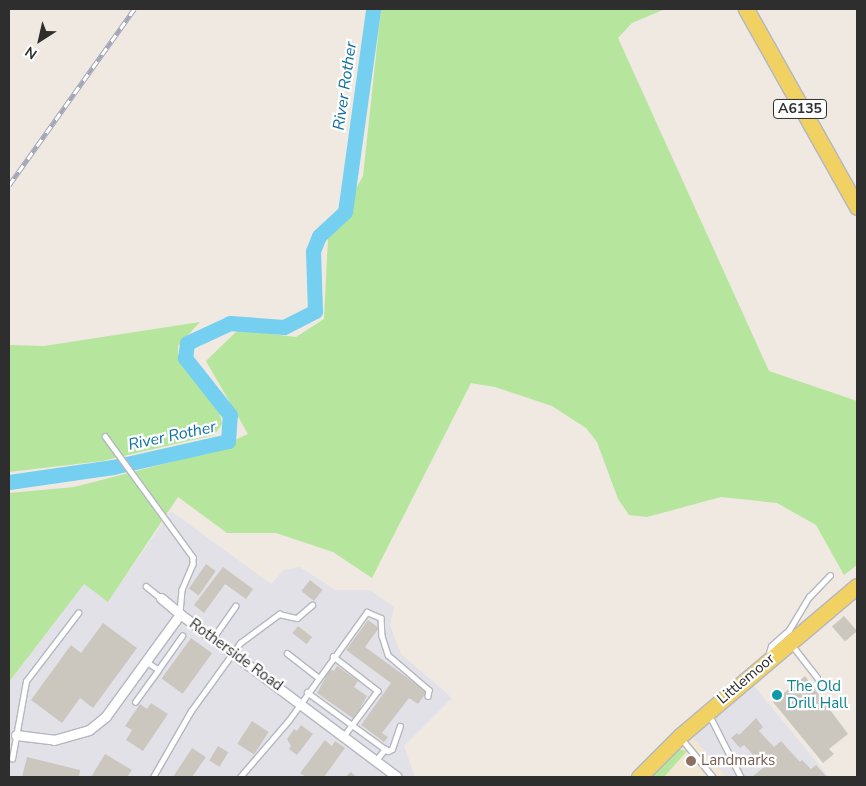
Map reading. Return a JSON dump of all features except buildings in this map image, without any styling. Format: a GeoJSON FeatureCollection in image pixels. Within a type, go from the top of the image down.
{"type":"FeatureCollection","features":[{"type":"Feature","properties":{"kind":"main road","name":"A6135"},"geometry":{"type":"LineString","coordinates":[[746,9],[857,207]]}},
{"type":"Feature","properties":{"kind":"main road","name":"Littlemoor"},"geometry":{"type":"LineString","coordinates":[[639,777],[708,711],[857,586]]}},
{"type":"Feature","properties":{"kind":"street"},"geometry":{"type":"LineString","coordinates":[[161,598],[180,614]]}},
{"type":"Feature","properties":{"kind":"street","name":"Rotherside Road"},"geometry":{"type":"LineString","coordinates":[[13,738],[54,740],[89,730],[106,716],[180,614],[378,759],[397,777]]}},
{"type":"Feature","properties":{"kind":"lane"},"geometry":{"type":"LineString","coordinates":[[105,436],[137,483],[193,557],[190,574],[182,590],[180,614]]}},
{"type":"Feature","properties":{"kind":"lane"},"geometry":{"type":"LineString","coordinates":[[766,661],[771,646],[789,630],[809,597],[830,575]]}},
{"type":"Feature","properties":{"kind":"lane"},"geometry":{"type":"LineString","coordinates":[[146,586],[161,598]]}},
{"type":"Feature","properties":{"kind":"lane"},"geometry":{"type":"LineString","coordinates":[[153,777],[191,711],[233,652],[250,633],[279,614],[297,618],[312,605]]}},
{"type":"Feature","properties":{"kind":"lane"},"geometry":{"type":"LineString","coordinates":[[213,638],[235,606]]}},
{"type":"Feature","properties":{"kind":"lane"},"geometry":{"type":"LineString","coordinates":[[240,777],[302,703],[318,677],[363,615],[373,612],[381,618],[382,636],[388,655],[429,690],[428,696]]}},
{"type":"Feature","properties":{"kind":"lane"},"geometry":{"type":"LineString","coordinates":[[12,759],[13,738],[26,681],[78,613]]}},
{"type":"Feature","properties":{"kind":"lane"},"geometry":{"type":"LineString","coordinates":[[135,702],[182,636]]}},
{"type":"Feature","properties":{"kind":"lane"},"geometry":{"type":"LineString","coordinates":[[789,642],[817,677]]}},
{"type":"Feature","properties":{"kind":"lane"},"geometry":{"type":"LineString","coordinates":[[287,654],[318,677]]}},
{"type":"Feature","properties":{"kind":"lane"},"geometry":{"type":"LineString","coordinates":[[333,656],[378,691],[345,735]]}},
{"type":"Feature","properties":{"kind":"lane"},"geometry":{"type":"LineString","coordinates":[[146,662],[158,670]]}},
{"type":"Feature","properties":{"kind":"lane"},"geometry":{"type":"LineString","coordinates":[[308,692],[390,752],[400,726]]}},
{"type":"Feature","properties":{"kind":"lane"},"geometry":{"type":"LineString","coordinates":[[708,711],[741,777]]}},
{"type":"Feature","properties":{"kind":"lane"},"geometry":{"type":"LineString","coordinates":[[680,736],[713,777]]}},
{"type":"Feature","properties":{"kind":"lane"},"geometry":{"type":"LineString","coordinates":[[378,759],[385,749]]}},
{"type":"Feature","properties":{"kind":"shaded area"},"geometry":{"type":"Polygon","coordinates":[[[171,511],[271,584],[284,570],[300,567],[335,590],[370,590],[394,607],[390,625],[401,654],[452,698],[404,746],[415,777],[9,776],[9,682],[84,584],[108,602],[171,511]]]}},
{"type":"Feature","properties":{"kind":"shaded area"},"geometry":{"type":"Polygon","coordinates":[[[751,682],[829,777],[726,777],[693,738],[751,682]]]}},
{"type":"Feature","properties":{"kind":"shaded area","name":"Landmarks"},"geometry":{"type":"Polygon","coordinates":[[[693,738],[726,777],[656,777],[684,745],[693,738]]]}},
{"type":"Feature","properties":{"kind":"green space"},"geometry":{"type":"Polygon","coordinates":[[[381,9],[665,9],[632,23],[618,38],[769,371],[857,401],[857,565],[844,575],[816,525],[777,503],[721,497],[647,517],[629,515],[618,499],[597,442],[586,428],[552,406],[495,387],[471,383],[372,578],[333,552],[276,533],[227,533],[178,497],[108,602],[84,584],[9,682],[9,493],[74,487],[206,453],[248,434],[206,361],[238,330],[296,337],[324,319],[328,239],[363,176],[381,9]]]}},
{"type":"Feature","properties":{"kind":"green space"},"geometry":{"type":"Polygon","coordinates":[[[200,322],[178,346],[178,359],[220,414],[222,424],[214,435],[102,461],[9,472],[9,345],[44,346],[200,322]]]}},
{"type":"Feature","properties":{"kind":"green space"},"geometry":{"type":"Polygon","coordinates":[[[673,750],[687,751],[664,777],[652,777],[673,750]]]}},
{"type":"Feature","properties":{"kind":"waterway","name":"River Rother"},"geometry":{"type":"LineString","coordinates":[[9,482],[113,467],[228,441],[230,415],[185,358],[187,343],[230,323],[284,327],[315,311],[313,251],[319,236],[345,212],[373,9]]}},
{"type":"Feature","properties":{"kind":"railway"},"geometry":{"type":"LineString","coordinates":[[9,185],[134,9]]}},
{"type":"Feature","properties":{"kind":"place","name":"The Old Drill Hall"},"geometry":{"type":"Point","coordinates":[777,695]}},
{"type":"Feature","properties":{"kind":"place","name":"Landmarks"},"geometry":{"type":"Point","coordinates":[691,761]}}]}
